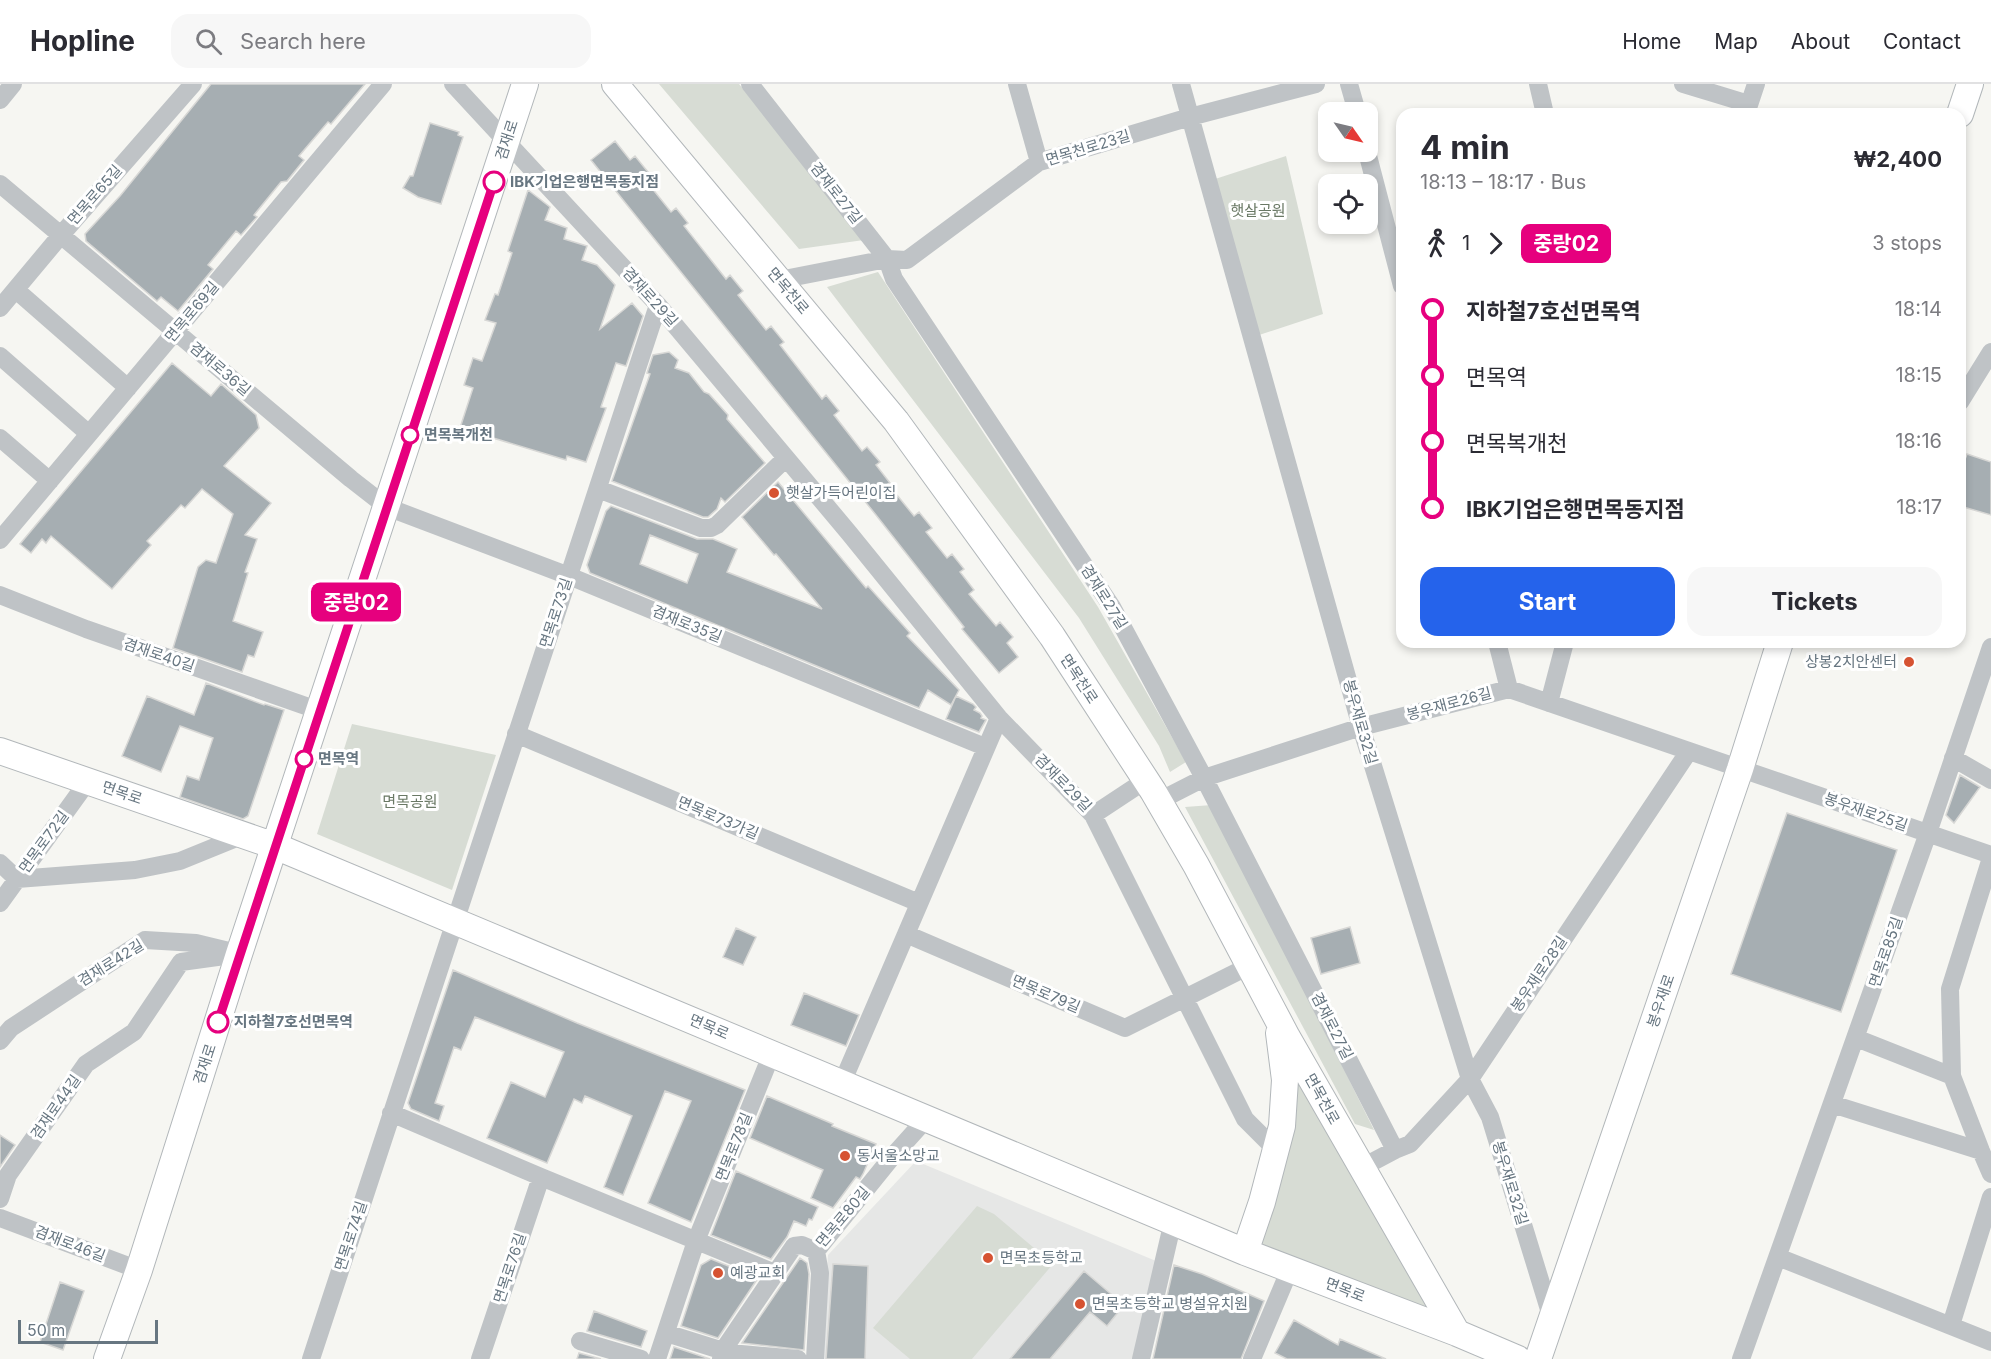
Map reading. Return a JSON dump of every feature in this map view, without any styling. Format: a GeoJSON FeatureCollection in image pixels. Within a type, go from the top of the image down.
{"type":"FeatureCollection","features":[{"type":"Feature","properties":{"kind":"main road","name":"겸재로"},"geometry":{"type":"LineString","coordinates":[[108,1359],[525,84]]}},
{"type":"Feature","properties":{"kind":"main road","name":"면목천로"},"geometry":{"type":"LineString","coordinates":[[615,84],[896,421],[1052,636],[1153,791],[1278,1021],[1457,1332]]}},
{"type":"Feature","properties":{"kind":"main road"},"geometry":{"type":"LineString","coordinates":[[1962,108],[1970,84]]}},
{"type":"Feature","properties":{"kind":"main road","name":"봉우재로"},"geometry":{"type":"LineString","coordinates":[[1538,1359],[1740,769],[1778,648]]}},
{"type":"Feature","properties":{"kind":"main road","name":"면목로"},"geometry":{"type":"LineString","coordinates":[[0,751],[276,846],[1245,1252],[1457,1332],[1518,1359]]}},
{"type":"Feature","properties":{"kind":"main road"},"geometry":{"type":"LineString","coordinates":[[1245,1252],[1262,1202],[1282,1126],[1285,1080],[1278,1021]]}},
{"type":"Feature","properties":{"kind":"street"},"geometry":{"type":"LineString","coordinates":[[0,100],[13,84]]}},
{"type":"Feature","properties":{"kind":"street","name":"면목로65길"},"geometry":{"type":"LineString","coordinates":[[0,308],[192,84]]}},
{"type":"Feature","properties":{"kind":"street","name":"면목로69길"},"geometry":{"type":"LineString","coordinates":[[1,538],[383,84]]}},
{"type":"Feature","properties":{"kind":"street","name":"겸재로29길"},"geometry":{"type":"LineString","coordinates":[[453,84],[658,306],[999,718],[1094,815],[1245,1119],[1276,1150]]}},
{"type":"Feature","properties":{"kind":"street","name":"겸재로27길"},"geometry":{"type":"LineString","coordinates":[[750,84],[887,260],[894,279],[1113,607],[1204,778],[1395,1150]]}},
{"type":"Feature","properties":{"kind":"street"},"geometry":{"type":"LineString","coordinates":[[1017,84],[1039,162]]}},
{"type":"Feature","properties":{"kind":"street","name":"봉우재로32길"},"geometry":{"type":"LineString","coordinates":[[1181,84],[1361,727],[1470,1079],[1490,1117],[1552,1319]]}},
{"type":"Feature","properties":{"kind":"street","name":"면목천로23길"},"geometry":{"type":"LineString","coordinates":[[779,280],[887,260],[907,260],[1039,162],[1190,117],[1316,84]]}},
{"type":"Feature","properties":{"kind":"street"},"geometry":{"type":"LineString","coordinates":[[1349,84],[1354,102]]}},
{"type":"Feature","properties":{"kind":"street"},"geometry":{"type":"LineString","coordinates":[[1538,84],[1544,108]]}},
{"type":"Feature","properties":{"kind":"street"},"geometry":{"type":"LineString","coordinates":[[1683,84],[1744,108]]}},
{"type":"Feature","properties":{"kind":"street"},"geometry":{"type":"LineString","coordinates":[[1747,108],[1756,84]]}},
{"type":"Feature","properties":{"kind":"street"},"geometry":{"type":"LineString","coordinates":[[1370,162],[1396,263]]}},
{"type":"Feature","properties":{"kind":"street","name":"겸재로36길"},"geometry":{"type":"LineString","coordinates":[[0,184],[387,507]]}},
{"type":"Feature","properties":{"kind":"street"},"geometry":{"type":"LineString","coordinates":[[16,290],[128,388]]}},
{"type":"Feature","properties":{"kind":"street","name":"면목로73길"},"geometry":{"type":"LineString","coordinates":[[454,921],[658,306]]}},
{"type":"Feature","properties":{"kind":"street"},"geometry":{"type":"LineString","coordinates":[[1966,392],[1991,352]]}},
{"type":"Feature","properties":{"kind":"street"},"geometry":{"type":"LineString","coordinates":[[0,356],[89,434]]}},
{"type":"Feature","properties":{"kind":"street"},"geometry":{"type":"LineString","coordinates":[[0,438],[50,481]]}},
{"type":"Feature","properties":{"kind":"street"},"geometry":{"type":"LineString","coordinates":[[598,489],[701,528],[711,528],[717,525],[786,458]]}},
{"type":"Feature","properties":{"kind":"street","name":"겸재로35길"},"geometry":{"type":"LineString","coordinates":[[387,507],[569,576],[985,747]]}},
{"type":"Feature","properties":{"kind":"street","name":"겸재로40길"},"geometry":{"type":"LineString","coordinates":[[0,595],[97,633],[320,711]]}},
{"type":"Feature","properties":{"kind":"street","name":"면목로85길"},"geometry":{"type":"LineString","coordinates":[[1741,1359],[1928,833],[1991,647]]}},
{"type":"Feature","properties":{"kind":"street"},"geometry":{"type":"LineString","coordinates":[[1499,648],[1509,688]]}},
{"type":"Feature","properties":{"kind":"street"},"geometry":{"type":"LineString","coordinates":[[1549,703],[1563,648]]}},
{"type":"Feature","properties":{"kind":"street","name":"봉우재로26길"},"geometry":{"type":"LineString","coordinates":[[1094,815],[1153,791],[1204,778],[1361,727],[1509,688],[1740,769]]}},
{"type":"Feature","properties":{"kind":"street"},"geometry":{"type":"LineString","coordinates":[[842,1083],[999,718]]}},
{"type":"Feature","properties":{"kind":"street","name":"면목로73가길"},"geometry":{"type":"LineString","coordinates":[[516,734],[919,903]]}},
{"type":"Feature","properties":{"kind":"street","name":"봉우재로28길"},"geometry":{"type":"LineString","coordinates":[[1361,1168],[1410,1144],[1470,1079],[1689,751]]}},
{"type":"Feature","properties":{"kind":"street"},"geometry":{"type":"LineString","coordinates":[[1953,758],[1991,780]]}},
{"type":"Feature","properties":{"kind":"street","name":"봉우재로25길"},"geometry":{"type":"LineString","coordinates":[[1740,769],[1928,833],[1991,857]]}},
{"type":"Feature","properties":{"kind":"street","name":"면목로72길"},"geometry":{"type":"LineString","coordinates":[[0,903],[88,781]]}},
{"type":"Feature","properties":{"kind":"street"},"geometry":{"type":"LineString","coordinates":[[0,863],[17,879],[135,870],[180,861],[244,835]]}},
{"type":"Feature","properties":{"kind":"street"},"geometry":{"type":"LineString","coordinates":[[1991,857],[1950,989],[1952,1076],[1991,1174]]}},
{"type":"Feature","properties":{"kind":"street","name":"면목로74길"},"geometry":{"type":"LineString","coordinates":[[311,1359],[454,921]]}},
{"type":"Feature","properties":{"kind":"street","name":"면목로79길"},"geometry":{"type":"LineString","coordinates":[[906,934],[1125,1028],[1185,997]]}},
{"type":"Feature","properties":{"kind":"street","name":"겸재로42길"},"geometry":{"type":"LineString","coordinates":[[0,1041],[11,1028],[145,940],[196,943],[239,954]]}},
{"type":"Feature","properties":{"kind":"street","name":"겸재로44길"},"geometry":{"type":"LineString","coordinates":[[0,1199],[8,1175],[86,1064],[134,1032],[181,962],[239,954]]}},
{"type":"Feature","properties":{"kind":"street"},"geometry":{"type":"LineString","coordinates":[[1185,997],[1249,966]]}},
{"type":"Feature","properties":{"kind":"street"},"geometry":{"type":"LineString","coordinates":[[1856,1038],[1952,1076]]}},
{"type":"Feature","properties":{"kind":"street","name":"면목로78길"},"geometry":{"type":"LineString","coordinates":[[657,1359],[696,1241],[772,1053]]}},
{"type":"Feature","properties":{"kind":"street"},"geometry":{"type":"LineString","coordinates":[[1832,1104],[1980,1151]]}},
{"type":"Feature","properties":{"kind":"street"},"geometry":{"type":"LineString","coordinates":[[392,1113],[541,1178],[775,1273]]}},
{"type":"Feature","properties":{"kind":"street","name":"면목로80길"},"geometry":{"type":"LineString","coordinates":[[722,1355],[796,1245],[816,1251],[892,1157],[927,1119]]}},
{"type":"Feature","properties":{"kind":"street","name":"면목로76길"},"geometry":{"type":"LineString","coordinates":[[480,1359],[541,1178]]}},
{"type":"Feature","properties":{"kind":"street"},"geometry":{"type":"LineString","coordinates":[[1951,1326],[1991,1197]]}},
{"type":"Feature","properties":{"kind":"street","name":"겸재로46길"},"geometry":{"type":"LineString","coordinates":[[0,1218],[139,1270]]}},
{"type":"Feature","properties":{"kind":"street"},"geometry":{"type":"LineString","coordinates":[[1141,1359],[1173,1221]]}},
{"type":"Feature","properties":{"kind":"street"},"geometry":{"type":"LineString","coordinates":[[815,1359],[820,1273],[816,1251]]}},
{"type":"Feature","properties":{"kind":"street"},"geometry":{"type":"LineString","coordinates":[[1778,1257],[1991,1342]]}},
{"type":"Feature","properties":{"kind":"street"},"geometry":{"type":"LineString","coordinates":[[1252,1359],[1290,1269]]}},
{"type":"Feature","properties":{"kind":"street"},"geometry":{"type":"LineString","coordinates":[[666,1333],[722,1355],[798,1359]]}},
{"type":"Feature","properties":{"kind":"street"},"geometry":{"type":"LineString","coordinates":[[580,1341],[641,1359]]}},
{"type":"Feature","properties":{"kind":"shaded area","name":"면목초등학교"},"geometry":{"type":"Polygon","coordinates":[[[916,1161],[1156,1261],[1133,1359],[820,1359],[828,1255],[916,1161]]]}},
{"type":"Feature","properties":{"kind":"green space"},"geometry":{"type":"Polygon","coordinates":[[[659,84],[739,84],[864,240],[799,249],[659,84]]]}},
{"type":"Feature","properties":{"kind":"green space","name":"햇살공원"},"geometry":{"type":"Polygon","coordinates":[[[1286,156],[1323,314],[1253,337],[1209,181],[1286,156]]]}},
{"type":"Feature","properties":{"kind":"green space"},"geometry":{"type":"Polygon","coordinates":[[[878,272],[1098,607],[1186,762],[1170,772],[1159,746],[1079,618],[827,287],[878,272]]]}},
{"type":"Feature","properties":{"kind":"green space","name":"면목공원"},"geometry":{"type":"Polygon","coordinates":[[[352,724],[496,755],[452,890],[317,834],[352,724]]]}},
{"type":"Feature","properties":{"kind":"green space"},"geometry":{"type":"Polygon","coordinates":[[[1212,805],[1374,1130],[1355,1124],[1185,807],[1212,805]]]}},
{"type":"Feature","properties":{"kind":"green space"},"geometry":{"type":"Polygon","coordinates":[[[1278,1021],[1457,1333],[1245,1252],[1276,1149],[1278,1021]]]}},
{"type":"Feature","properties":{"kind":"green space"},"geometry":{"type":"Polygon","coordinates":[[[977,1206],[994,1214],[1053,1264],[972,1359],[910,1359],[873,1328],[977,1206]]]}},
{"type":"Feature","properties":{"kind":"building"},"geometry":{"type":"Polygon","coordinates":[[[211,84],[365,84],[331,124],[328,122],[299,156],[304,160],[287,181],[281,182],[254,215],[257,217],[241,235],[236,231],[208,265],[213,269],[178,311],[161,297],[157,301],[86,241],[85,234],[120,196],[211,84]]]}},
{"type":"Feature","properties":{"kind":"building"},"geometry":{"type":"Polygon","coordinates":[[[430,123],[459,132],[458,135],[463,137],[441,204],[418,197],[403,188],[410,176],[413,176],[430,123]]]}},
{"type":"Feature","properties":{"kind":"building"},"geometry":{"type":"Polygon","coordinates":[[[615,141],[630,160],[635,156],[648,172],[643,177],[671,212],[676,208],[688,223],[684,226],[726,279],[730,275],[743,291],[738,295],[766,330],[771,326],[784,342],[780,345],[822,399],[826,395],[839,411],[834,415],[862,451],[867,447],[880,462],[876,465],[890,483],[888,484],[914,516],[919,512],[932,528],[926,532],[947,558],[952,554],[964,569],[960,572],[974,590],[969,594],[996,626],[1000,622],[1013,637],[1007,643],[1018,657],[999,673],[962,629],[964,627],[876,515],[591,160],[615,141]]]}},
{"type":"Feature","properties":{"kind":"building"},"geometry":{"type":"Polygon","coordinates":[[[528,190],[550,207],[545,220],[567,228],[564,239],[587,246],[582,260],[597,265],[615,285],[600,329],[632,303],[643,316],[626,366],[616,363],[601,407],[606,408],[586,462],[567,456],[566,460],[460,428],[473,388],[464,385],[473,358],[482,361],[496,323],[485,320],[495,294],[498,295],[512,253],[508,251],[528,190]]]}},
{"type":"Feature","properties":{"kind":"building"},"geometry":{"type":"Polygon","coordinates":[[[669,352],[678,360],[675,368],[689,373],[704,392],[709,394],[765,463],[725,502],[721,498],[717,509],[708,517],[612,481],[650,374],[647,373],[653,355],[669,352]]]}},
{"type":"Feature","properties":{"kind":"building"},"geometry":{"type":"Polygon","coordinates":[[[172,363],[211,396],[221,384],[256,415],[259,428],[224,466],[271,503],[245,535],[257,539],[245,572],[248,573],[233,621],[263,632],[254,657],[248,655],[242,672],[173,648],[198,567],[206,560],[216,563],[233,514],[202,489],[185,508],[181,505],[147,541],[151,545],[112,589],[51,536],[46,543],[42,539],[31,553],[20,544],[172,363]]]}},
{"type":"Feature","properties":{"kind":"building"},"geometry":{"type":"Polygon","coordinates":[[[1967,454],[1991,462],[1991,515],[1966,508],[1967,454]]]}},
{"type":"Feature","properties":{"kind":"building"},"geometry":{"type":"Polygon","coordinates":[[[778,482],[866,588],[868,586],[910,633],[907,636],[959,690],[951,705],[928,690],[919,708],[590,573],[587,565],[606,511],[611,506],[697,539],[713,539],[737,549],[727,572],[822,609],[742,517],[778,482]],[[650,535],[640,564],[687,583],[698,554],[650,535]]]}},
{"type":"Feature","properties":{"kind":"building"},"geometry":{"type":"Polygon","coordinates":[[[206,683],[264,705],[284,710],[248,816],[243,819],[180,797],[187,776],[199,780],[213,738],[180,726],[161,772],[122,756],[147,696],[194,715],[206,683]]]}},
{"type":"Feature","properties":{"kind":"building"},"geometry":{"type":"Polygon","coordinates":[[[956,696],[973,704],[976,707],[974,710],[986,720],[979,732],[946,719],[956,696]]]}},
{"type":"Feature","properties":{"kind":"building"},"geometry":{"type":"Polygon","coordinates":[[[1960,775],[1980,787],[1954,823],[1946,815],[1960,775]]]}},
{"type":"Feature","properties":{"kind":"building"},"geometry":{"type":"Polygon","coordinates":[[[1787,813],[1897,850],[1841,1012],[1731,974],[1787,813]]]}},
{"type":"Feature","properties":{"kind":"building"},"geometry":{"type":"Polygon","coordinates":[[[1350,927],[1360,963],[1321,974],[1311,938],[1350,927]]]}},
{"type":"Feature","properties":{"kind":"building"},"geometry":{"type":"Polygon","coordinates":[[[736,928],[756,937],[743,965],[723,957],[736,928]]]}},
{"type":"Feature","properties":{"kind":"building"},"geometry":{"type":"Polygon","coordinates":[[[453,970],[577,1023],[745,1090],[691,1222],[648,1203],[691,1101],[665,1091],[623,1195],[604,1187],[632,1116],[585,1096],[582,1103],[574,1099],[547,1163],[487,1138],[511,1082],[545,1097],[564,1052],[475,1017],[461,1050],[454,1047],[435,1103],[444,1106],[439,1121],[411,1109],[408,1103],[453,970]]]}},
{"type":"Feature","properties":{"kind":"building"},"geometry":{"type":"Polygon","coordinates":[[[804,993],[859,1015],[846,1046],[791,1025],[804,993]]]}},
{"type":"Feature","properties":{"kind":"building"},"geometry":{"type":"Polygon","coordinates":[[[767,1096],[876,1144],[860,1179],[856,1177],[833,1208],[811,1198],[823,1170],[750,1138],[767,1096]]]}},
{"type":"Feature","properties":{"kind":"building"},"geometry":{"type":"Polygon","coordinates":[[[0,1135],[15,1145],[0,1167],[0,1135]]]}},
{"type":"Feature","properties":{"kind":"building"},"geometry":{"type":"Polygon","coordinates":[[[736,1171],[818,1207],[812,1220],[809,1219],[806,1226],[794,1221],[787,1237],[771,1259],[711,1235],[736,1171]]]}},
{"type":"Feature","properties":{"kind":"building"},"geometry":{"type":"Polygon","coordinates":[[[800,1258],[807,1263],[809,1274],[804,1350],[742,1343],[800,1258]]]}},
{"type":"Feature","properties":{"kind":"building"},"geometry":{"type":"Polygon","coordinates":[[[711,1259],[758,1278],[718,1338],[681,1326],[701,1265],[711,1259]]]}},
{"type":"Feature","properties":{"kind":"building"},"geometry":{"type":"Polygon","coordinates":[[[833,1264],[868,1266],[865,1359],[826,1359],[833,1264]]]}},
{"type":"Feature","properties":{"kind":"building"},"geometry":{"type":"Polygon","coordinates":[[[1174,1265],[1202,1274],[1264,1301],[1241,1359],[1153,1359],[1174,1265]]]}},
{"type":"Feature","properties":{"kind":"building"},"geometry":{"type":"Polygon","coordinates":[[[1084,1271],[1124,1305],[1107,1326],[1090,1312],[1050,1359],[1010,1359],[1084,1271]]]}},
{"type":"Feature","properties":{"kind":"building"},"geometry":{"type":"Polygon","coordinates":[[[60,1282],[84,1291],[63,1350],[40,1342],[60,1282]]]}},
{"type":"Feature","properties":{"kind":"building"},"geometry":{"type":"Polygon","coordinates":[[[594,1311],[647,1331],[641,1347],[587,1331],[594,1311]]]}},
{"type":"Feature","properties":{"kind":"building"},"geometry":{"type":"Polygon","coordinates":[[[1294,1320],[1338,1345],[1340,1339],[1386,1359],[1287,1359],[1275,1353],[1294,1320]]]}},
{"type":"Feature","properties":{"kind":"building"},"geometry":{"type":"Polygon","coordinates":[[[674,1347],[710,1359],[670,1359],[674,1347]]]}},
{"type":"Feature","properties":{"kind":"building"},"geometry":{"type":"Polygon","coordinates":[[[579,1353],[601,1359],[577,1359],[579,1353]]]}},
{"type":"Feature","properties":{"kind":"bus line","name":"중랑02"},"geometry":{"type":"LineString","coordinates":[[218,1022],[494,182]]}},
{"type":"Feature","properties":{"kind":"place","name":"IBK기업은행면목동지점"},"geometry":{"type":"Point","coordinates":[494,182]}},
{"type":"Feature","properties":{"kind":"place","name":"면목복개천"},"geometry":{"type":"Point","coordinates":[410,435]}},
{"type":"Feature","properties":{"kind":"place","name":"햇살가득어린이집"},"geometry":{"type":"Point","coordinates":[774,493]}},
{"type":"Feature","properties":{"kind":"place","name":"상봉2치안센터"},"geometry":{"type":"Point","coordinates":[1909,662]}},
{"type":"Feature","properties":{"kind":"place","name":"면목역"},"geometry":{"type":"Point","coordinates":[304,759]}},
{"type":"Feature","properties":{"kind":"place","name":"지하철7호선면목역"},"geometry":{"type":"Point","coordinates":[218,1022]}},
{"type":"Feature","properties":{"kind":"place","name":"동서울소망교"},"geometry":{"type":"Point","coordinates":[845,1156]}},
{"type":"Feature","properties":{"kind":"place","name":"면목초등학교"},"geometry":{"type":"Point","coordinates":[988,1258]}},
{"type":"Feature","properties":{"kind":"place","name":"예광교회"},"geometry":{"type":"Point","coordinates":[718,1273]}},
{"type":"Feature","properties":{"kind":"place","name":"면목초등학교 병설유치원"},"geometry":{"type":"Point","coordinates":[1080,1304]}}]}
